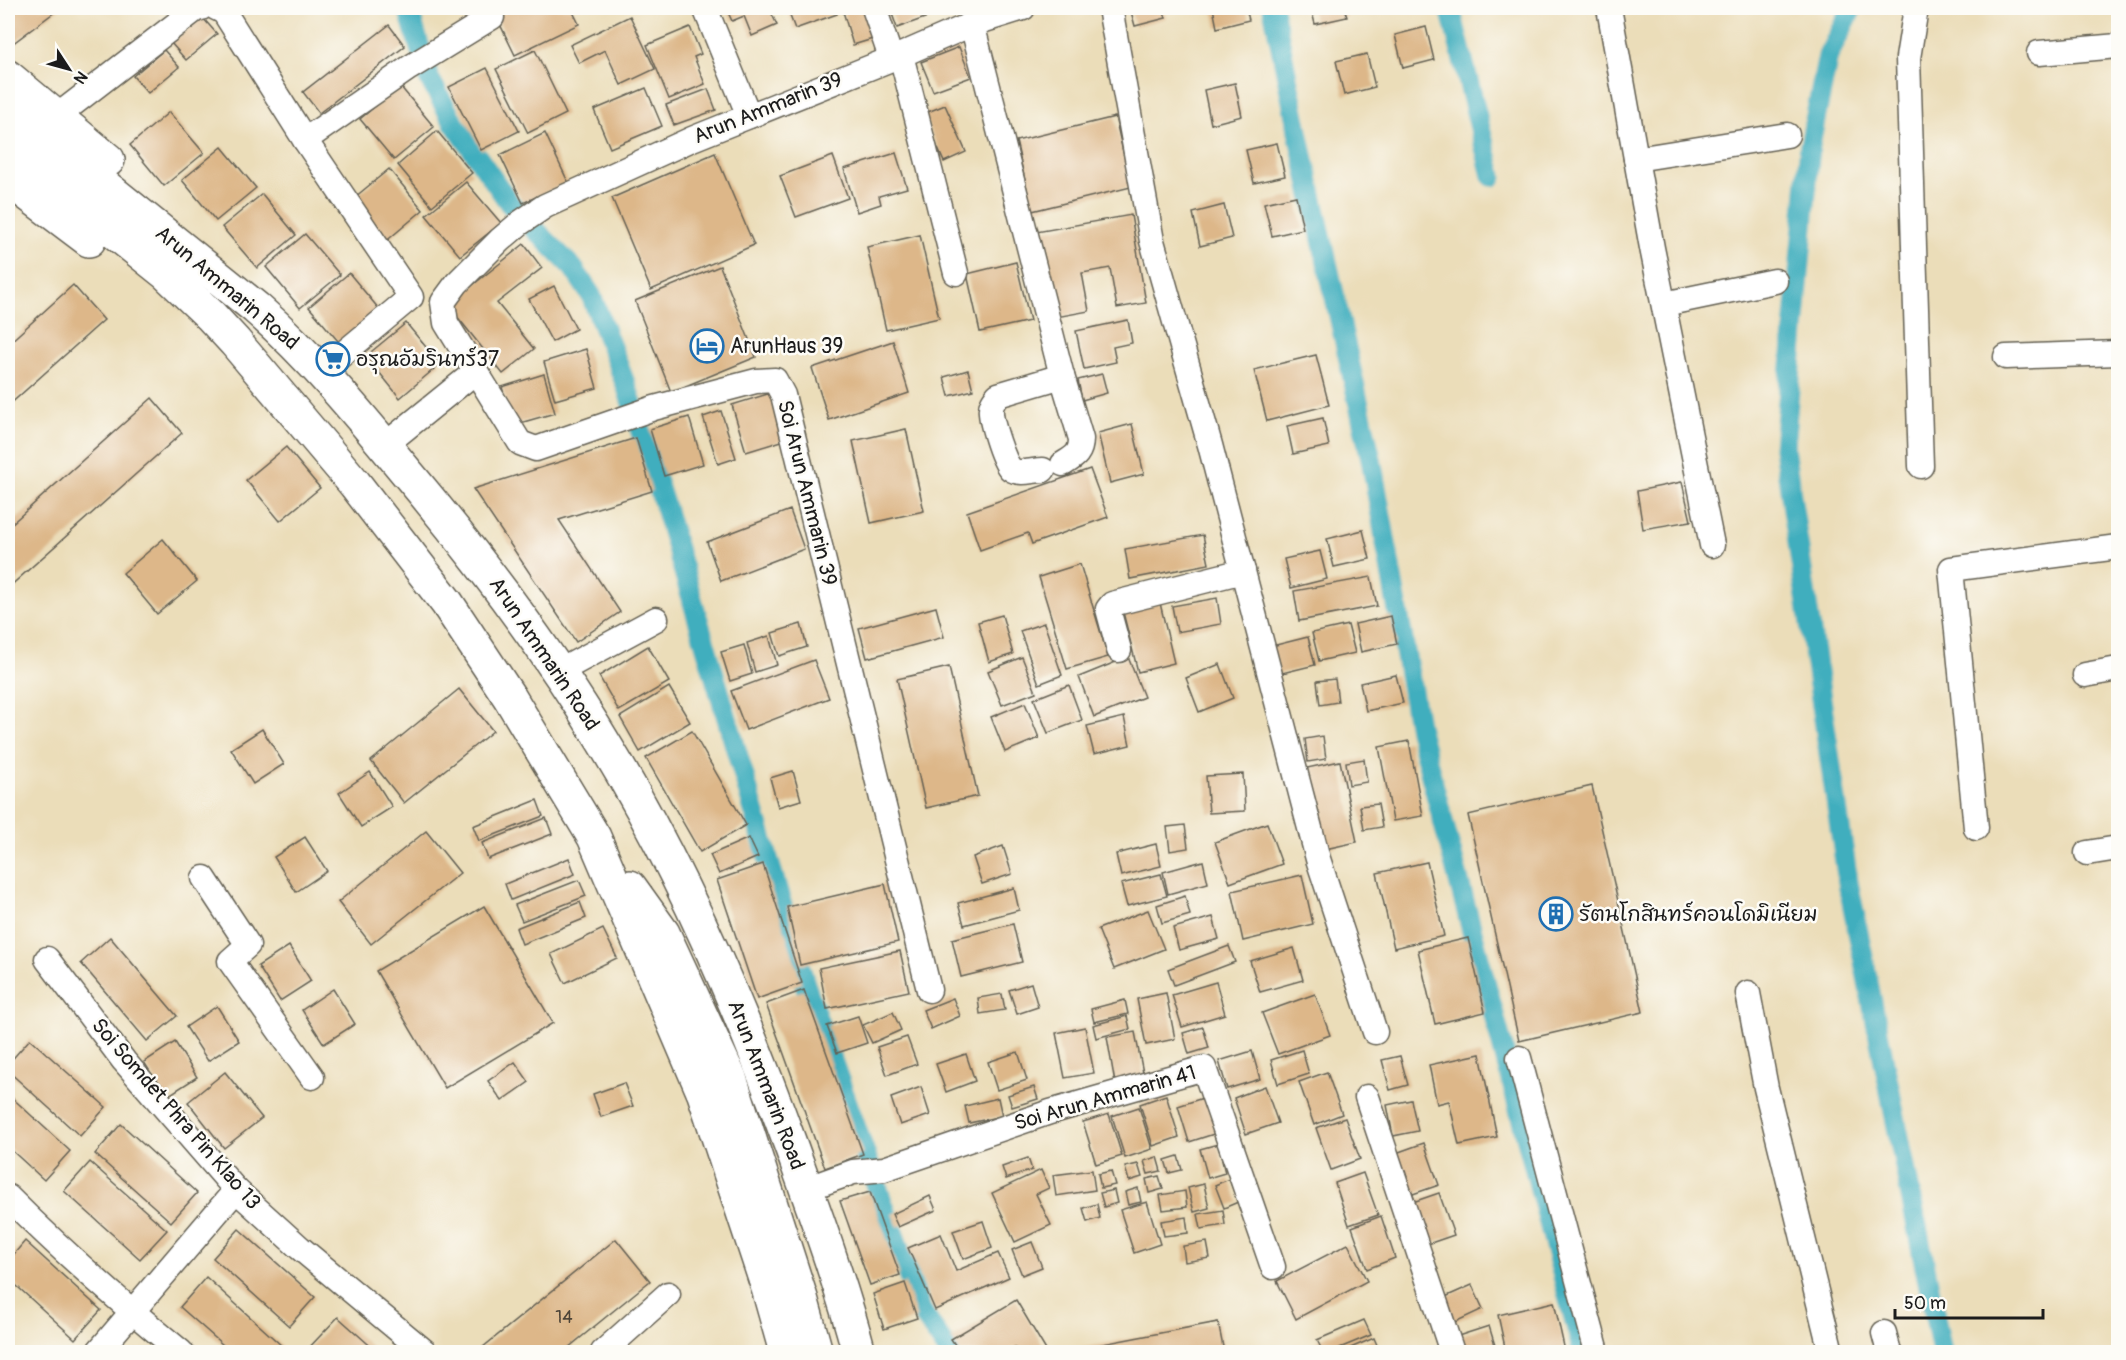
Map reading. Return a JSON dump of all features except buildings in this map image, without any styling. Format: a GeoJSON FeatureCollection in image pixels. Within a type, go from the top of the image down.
{"type":"FeatureCollection","features":[{"type":"Feature","properties":{"kind":"main road"},"geometry":{"type":"LineString","coordinates":[[8,77],[212,249],[237,273],[290,338]]}},
{"type":"Feature","properties":{"kind":"main road","name":"Arun Ammarin Road"},"geometry":{"type":"LineString","coordinates":[[11,124],[256,308],[290,338],[385,445],[502,591],[558,672],[608,749],[655,834],[698,920],[771,1091],[807,1189],[859,1353]]}},
{"type":"Feature","properties":{"kind":"main road","name":"Arun Ammarin Road"},"geometry":{"type":"LineString","coordinates":[[11,124],[142,254],[188,293],[227,334],[355,484],[447,603],[510,698],[594,837],[704,1094],[768,1288],[786,1353]]}},
{"type":"Feature","properties":{"kind":"main road"},"geometry":{"type":"LineString","coordinates":[[8,179],[162,297],[287,404]]}},
{"type":"Feature","properties":{"kind":"main road"},"geometry":{"type":"LineString","coordinates":[[594,837],[663,933],[730,1078],[801,1298],[816,1353]]}},
{"type":"Feature","properties":{"kind":"street"},"geometry":{"type":"LineString","coordinates":[[56,117],[196,9],[201,8]]}},
{"type":"Feature","properties":{"kind":"street"},"geometry":{"type":"LineString","coordinates":[[216,8],[224,12],[305,140],[411,297],[321,372]]}},
{"type":"Feature","properties":{"kind":"street"},"geometry":{"type":"LineString","coordinates":[[705,8],[749,116]]}},
{"type":"Feature","properties":{"kind":"street"},"geometry":{"type":"LineString","coordinates":[[874,8],[896,57],[956,273]]}},
{"type":"Feature","properties":{"kind":"street","name":"Arun Ammarin 39"},"geometry":{"type":"LineString","coordinates":[[475,372],[446,323],[443,302],[457,283],[519,223],[545,206],[692,139],[972,24],[1023,8]]}},
{"type":"Feature","properties":{"kind":"street"},"geometry":{"type":"LineString","coordinates":[[1110,8],[1152,241],[1210,445],[1318,859],[1375,1032]]}},
{"type":"Feature","properties":{"kind":"street"},"geometry":{"type":"LineString","coordinates":[[1609,8],[1636,159],[1712,545]]}},
{"type":"Feature","properties":{"kind":"street"},"geometry":{"type":"LineString","coordinates":[[1916,8],[1908,58],[1921,466]]}},
{"type":"Feature","properties":{"kind":"street"},"geometry":{"type":"LineString","coordinates":[[305,140],[409,68],[492,17]]}},
{"type":"Feature","properties":{"kind":"street"},"geometry":{"type":"LineString","coordinates":[[972,24],[1062,376],[1081,439],[1081,448],[1077,456],[1053,467],[1019,472],[1011,469],[1004,460],[990,412],[993,402],[998,395],[1062,376]]}},
{"type":"Feature","properties":{"kind":"street"},"geometry":{"type":"LineString","coordinates":[[2039,53],[2118,46]]}},
{"type":"Feature","properties":{"kind":"street"},"geometry":{"type":"LineString","coordinates":[[1636,159],[1787,135]]}},
{"type":"Feature","properties":{"kind":"street"},"geometry":{"type":"LineString","coordinates":[[1664,304],[1775,281]]}},
{"type":"Feature","properties":{"kind":"street"},"geometry":{"type":"LineString","coordinates":[[2006,357],[2118,353]]}},
{"type":"Feature","properties":{"kind":"street"},"geometry":{"type":"LineString","coordinates":[[385,445],[475,372]]}},
{"type":"Feature","properties":{"kind":"street","name":"Soi Arun Ammarin 39"},"geometry":{"type":"LineString","coordinates":[[475,372],[520,443],[536,449],[654,408],[756,381],[775,380],[783,395],[929,990]]}},
{"type":"Feature","properties":{"kind":"street"},"geometry":{"type":"LineString","coordinates":[[1976,828],[1951,569],[2118,547]]}},
{"type":"Feature","properties":{"kind":"street"},"geometry":{"type":"LineString","coordinates":[[1119,650],[1108,609],[1112,604],[1243,571]]}},
{"type":"Feature","properties":{"kind":"street"},"geometry":{"type":"LineString","coordinates":[[558,672],[656,619]]}},
{"type":"Feature","properties":{"kind":"street"},"geometry":{"type":"LineString","coordinates":[[2085,675],[2118,669]]}},
{"type":"Feature","properties":{"kind":"street"},"geometry":{"type":"LineString","coordinates":[[2087,853],[2118,848]]}},
{"type":"Feature","properties":{"kind":"street"},"geometry":{"type":"LineString","coordinates":[[204,878],[248,945],[230,961],[312,1077]]}},
{"type":"Feature","properties":{"kind":"street","name":"Soi Somdet Phra Pin Klao 13"},"geometry":{"type":"LineString","coordinates":[[47,958],[124,1061],[236,1190],[300,1248],[425,1353]]}},
{"type":"Feature","properties":{"kind":"street"},"geometry":{"type":"LineString","coordinates":[[1748,993],[1766,1088],[1831,1353]]}},
{"type":"Feature","properties":{"kind":"street"},"geometry":{"type":"LineString","coordinates":[[1519,1058],[1597,1353]]}},
{"type":"Feature","properties":{"kind":"street","name":"Soi Arun Ammarin 41"},"geometry":{"type":"LineString","coordinates":[[807,1189],[853,1172],[872,1169],[1204,1068],[1273,1267]]}},
{"type":"Feature","properties":{"kind":"street"},"geometry":{"type":"LineString","coordinates":[[1367,1097],[1452,1353]]}},
{"type":"Feature","properties":{"kind":"street"},"geometry":{"type":"LineString","coordinates":[[98,1353],[236,1190]]}},
{"type":"Feature","properties":{"kind":"street"},"geometry":{"type":"LineString","coordinates":[[8,1197],[54,1243],[181,1353]]}},
{"type":"Feature","properties":{"kind":"street"},"geometry":{"type":"LineString","coordinates":[[603,1353],[668,1294]]}},
{"type":"Feature","properties":{"kind":"waterway"},"geometry":{"type":"LineString","coordinates":[[408,8],[429,78],[454,123],[510,204],[573,268],[591,295],[627,388],[664,504],[805,984],[921,1311],[949,1352]]}},
{"type":"Feature","properties":{"kind":"waterway"},"geometry":{"type":"LineString","coordinates":[[1273,8],[1301,146],[1371,459],[1419,730],[1583,1352]]}},
{"type":"Feature","properties":{"kind":"waterway"},"geometry":{"type":"LineString","coordinates":[[1450,8],[1492,176]]}},
{"type":"Feature","properties":{"kind":"waterway"},"geometry":{"type":"LineString","coordinates":[[1852,8],[1828,56],[1810,145],[1784,448],[1848,882],[1942,1352]]}},
{"type":"Feature","properties":{"kind":"place","name":"ArunHaus 39"},"geometry":{"type":"Point","coordinates":[707,346]}},
{"type":"Feature","properties":{"kind":"place","name":"อรุณอัมรินทร์37"},"geometry":{"type":"Point","coordinates":[333,359]}},
{"type":"Feature","properties":{"kind":"place","name":"รัตนโกสินทร์คอนโดมิเนียม"},"geometry":{"type":"Point","coordinates":[1556,914]}}]}
